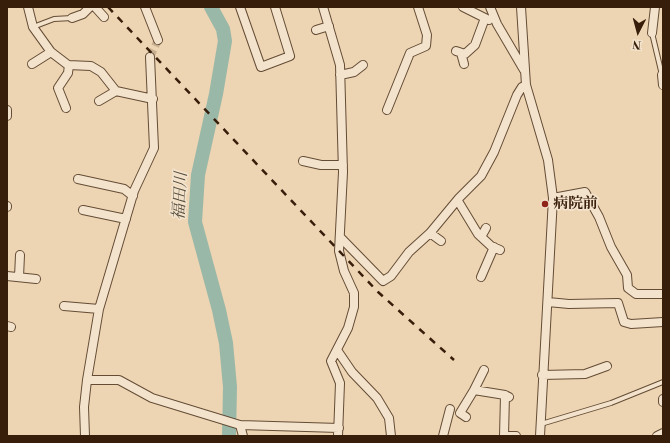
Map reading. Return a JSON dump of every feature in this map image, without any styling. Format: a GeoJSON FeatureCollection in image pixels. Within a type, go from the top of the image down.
{"type":"FeatureCollection","features":[{"type":"Feature","properties":{"kind":"street"},"geometry":{"type":"LineString","coordinates":[[28,7],[33,27],[51,52],[69,65],[91,66],[101,72],[116,92]]}},
{"type":"Feature","properties":{"kind":"street"},"geometry":{"type":"LineString","coordinates":[[72,18],[83,14],[90,7]]}},
{"type":"Feature","properties":{"kind":"street"},"geometry":{"type":"LineString","coordinates":[[95,7],[104,17]]}},
{"type":"Feature","properties":{"kind":"street"},"geometry":{"type":"LineString","coordinates":[[145,7],[158,40]]}},
{"type":"Feature","properties":{"kind":"street"},"geometry":{"type":"LineString","coordinates":[[240,7],[261,67],[290,56],[275,7]]}},
{"type":"Feature","properties":{"kind":"street"},"geometry":{"type":"LineString","coordinates":[[87,380],[119,380],[152,398],[240,425],[338,432],[340,383],[331,361],[348,328],[354,307],[354,293],[344,271],[339,251],[341,238],[343,165],[340,65],[323,7]]}},
{"type":"Feature","properties":{"kind":"street"},"geometry":{"type":"LineString","coordinates":[[387,110],[410,53],[426,46],[428,35],[418,7]]}},
{"type":"Feature","properties":{"kind":"street"},"geometry":{"type":"LineString","coordinates":[[464,7],[497,24]]}},
{"type":"Feature","properties":{"kind":"street"},"geometry":{"type":"LineString","coordinates":[[490,7],[497,24],[525,71]]}},
{"type":"Feature","properties":{"kind":"street"},"geometry":{"type":"LineString","coordinates":[[521,7],[526,85],[548,160],[553,198],[548,302],[542,375],[540,436]]}},
{"type":"Feature","properties":{"kind":"street"},"geometry":{"type":"LineString","coordinates":[[652,32],[655,7]]}},
{"type":"Feature","properties":{"kind":"street"},"geometry":{"type":"LineString","coordinates":[[464,64],[459,52],[465,54],[475,45],[485,18]]}},
{"type":"Feature","properties":{"kind":"street"},"geometry":{"type":"LineString","coordinates":[[316,30],[329,26]]}},
{"type":"Feature","properties":{"kind":"street"},"geometry":{"type":"LineString","coordinates":[[32,64],[51,52]]}},
{"type":"Feature","properties":{"kind":"street"},"geometry":{"type":"LineString","coordinates":[[85,436],[84,406],[99,309],[133,196],[154,148],[154,99],[150,57]]}},
{"type":"Feature","properties":{"kind":"street"},"geometry":{"type":"LineString","coordinates":[[66,108],[58,88],[68,73],[69,65]]}},
{"type":"Feature","properties":{"kind":"street"},"geometry":{"type":"LineString","coordinates":[[340,75],[354,72],[363,65]]}},
{"type":"Feature","properties":{"kind":"street"},"geometry":{"type":"LineString","coordinates":[[662,75],[663,85]]}},
{"type":"Feature","properties":{"kind":"street"},"geometry":{"type":"LineString","coordinates":[[341,238],[383,281],[392,276],[409,252],[430,233],[481,176],[486,168],[517,95],[522,87],[526,85]]}},
{"type":"Feature","properties":{"kind":"street"},"geometry":{"type":"LineString","coordinates":[[99,101],[116,92],[154,99]]}},
{"type":"Feature","properties":{"kind":"street"},"geometry":{"type":"LineString","coordinates":[[7,110],[7,116]]}},
{"type":"Feature","properties":{"kind":"street"},"geometry":{"type":"LineString","coordinates":[[303,161],[321,165],[343,165]]}},
{"type":"Feature","properties":{"kind":"street"},"geometry":{"type":"LineString","coordinates":[[78,179],[124,189],[133,196]]}},
{"type":"Feature","properties":{"kind":"street"},"geometry":{"type":"LineString","coordinates":[[553,198],[585,192],[599,216],[611,247],[627,275],[628,288],[636,294],[663,294]]}},
{"type":"Feature","properties":{"kind":"street"},"geometry":{"type":"LineString","coordinates":[[458,201],[466,218],[481,237],[497,249],[481,277]]}},
{"type":"Feature","properties":{"kind":"street"},"geometry":{"type":"LineString","coordinates":[[83,210],[126,219]]}},
{"type":"Feature","properties":{"kind":"street"},"geometry":{"type":"LineString","coordinates":[[481,237],[486,228]]}},
{"type":"Feature","properties":{"kind":"street"},"geometry":{"type":"LineString","coordinates":[[430,233],[441,240]]}},
{"type":"Feature","properties":{"kind":"street"},"geometry":{"type":"LineString","coordinates":[[19,277],[20,255]]}},
{"type":"Feature","properties":{"kind":"street"},"geometry":{"type":"LineString","coordinates":[[7,276],[36,279]]}},
{"type":"Feature","properties":{"kind":"street"},"geometry":{"type":"LineString","coordinates":[[548,302],[569,304],[618,303],[624,322],[631,324],[663,322]]}},
{"type":"Feature","properties":{"kind":"street"},"geometry":{"type":"LineString","coordinates":[[64,306],[99,309]]}},
{"type":"Feature","properties":{"kind":"street"},"geometry":{"type":"LineString","coordinates":[[337,350],[352,372],[377,398],[389,418],[391,436]]}},
{"type":"Feature","properties":{"kind":"street"},"geometry":{"type":"LineString","coordinates":[[542,375],[585,374],[607,366]]}},
{"type":"Feature","properties":{"kind":"street"},"geometry":{"type":"LineString","coordinates":[[443,436],[449,409],[463,415],[484,370]]}},
{"type":"Feature","properties":{"kind":"street"},"geometry":{"type":"LineString","coordinates":[[474,390],[507,396],[504,436]]}},
{"type":"Feature","properties":{"kind":"street"},"geometry":{"type":"LineString","coordinates":[[240,425],[243,436]]}},
{"type":"Feature","properties":{"kind":"street"},"geometry":{"type":"LineString","coordinates":[[657,436],[663,433]]}},
{"type":"Feature","properties":{"kind":"street"},"geometry":{"type":"LineString","coordinates":[[509,436],[516,436]]}},
{"type":"Feature","properties":{"kind":"lane"},"geometry":{"type":"LineString","coordinates":[[33,27],[54,19],[72,18]]}},
{"type":"Feature","properties":{"kind":"lane"},"geometry":{"type":"LineString","coordinates":[[652,32],[662,75]]}},
{"type":"Feature","properties":{"kind":"lane"},"geometry":{"type":"LineString","coordinates":[[541,424],[611,403],[663,382]]}},
{"type":"Feature","properties":{"kind":"waterway","name":"福田川"},"geometry":{"type":"LineString","coordinates":[[211,7],[223,29],[225,41],[216,94],[198,175],[195,222],[219,310],[226,343],[230,387],[229,436]]}},
{"type":"Feature","properties":{"kind":"tunnel"},"geometry":{"type":"LineString","coordinates":[[150,57],[158,40]]}},
{"type":"Feature","properties":{"kind":"railway"},"geometry":{"type":"LineString","coordinates":[[108,7],[378,292],[454,360]]}},
{"type":"Feature","properties":{"kind":"place","name":"病院前"},"geometry":{"type":"Point","coordinates":[545,204]}}]}
